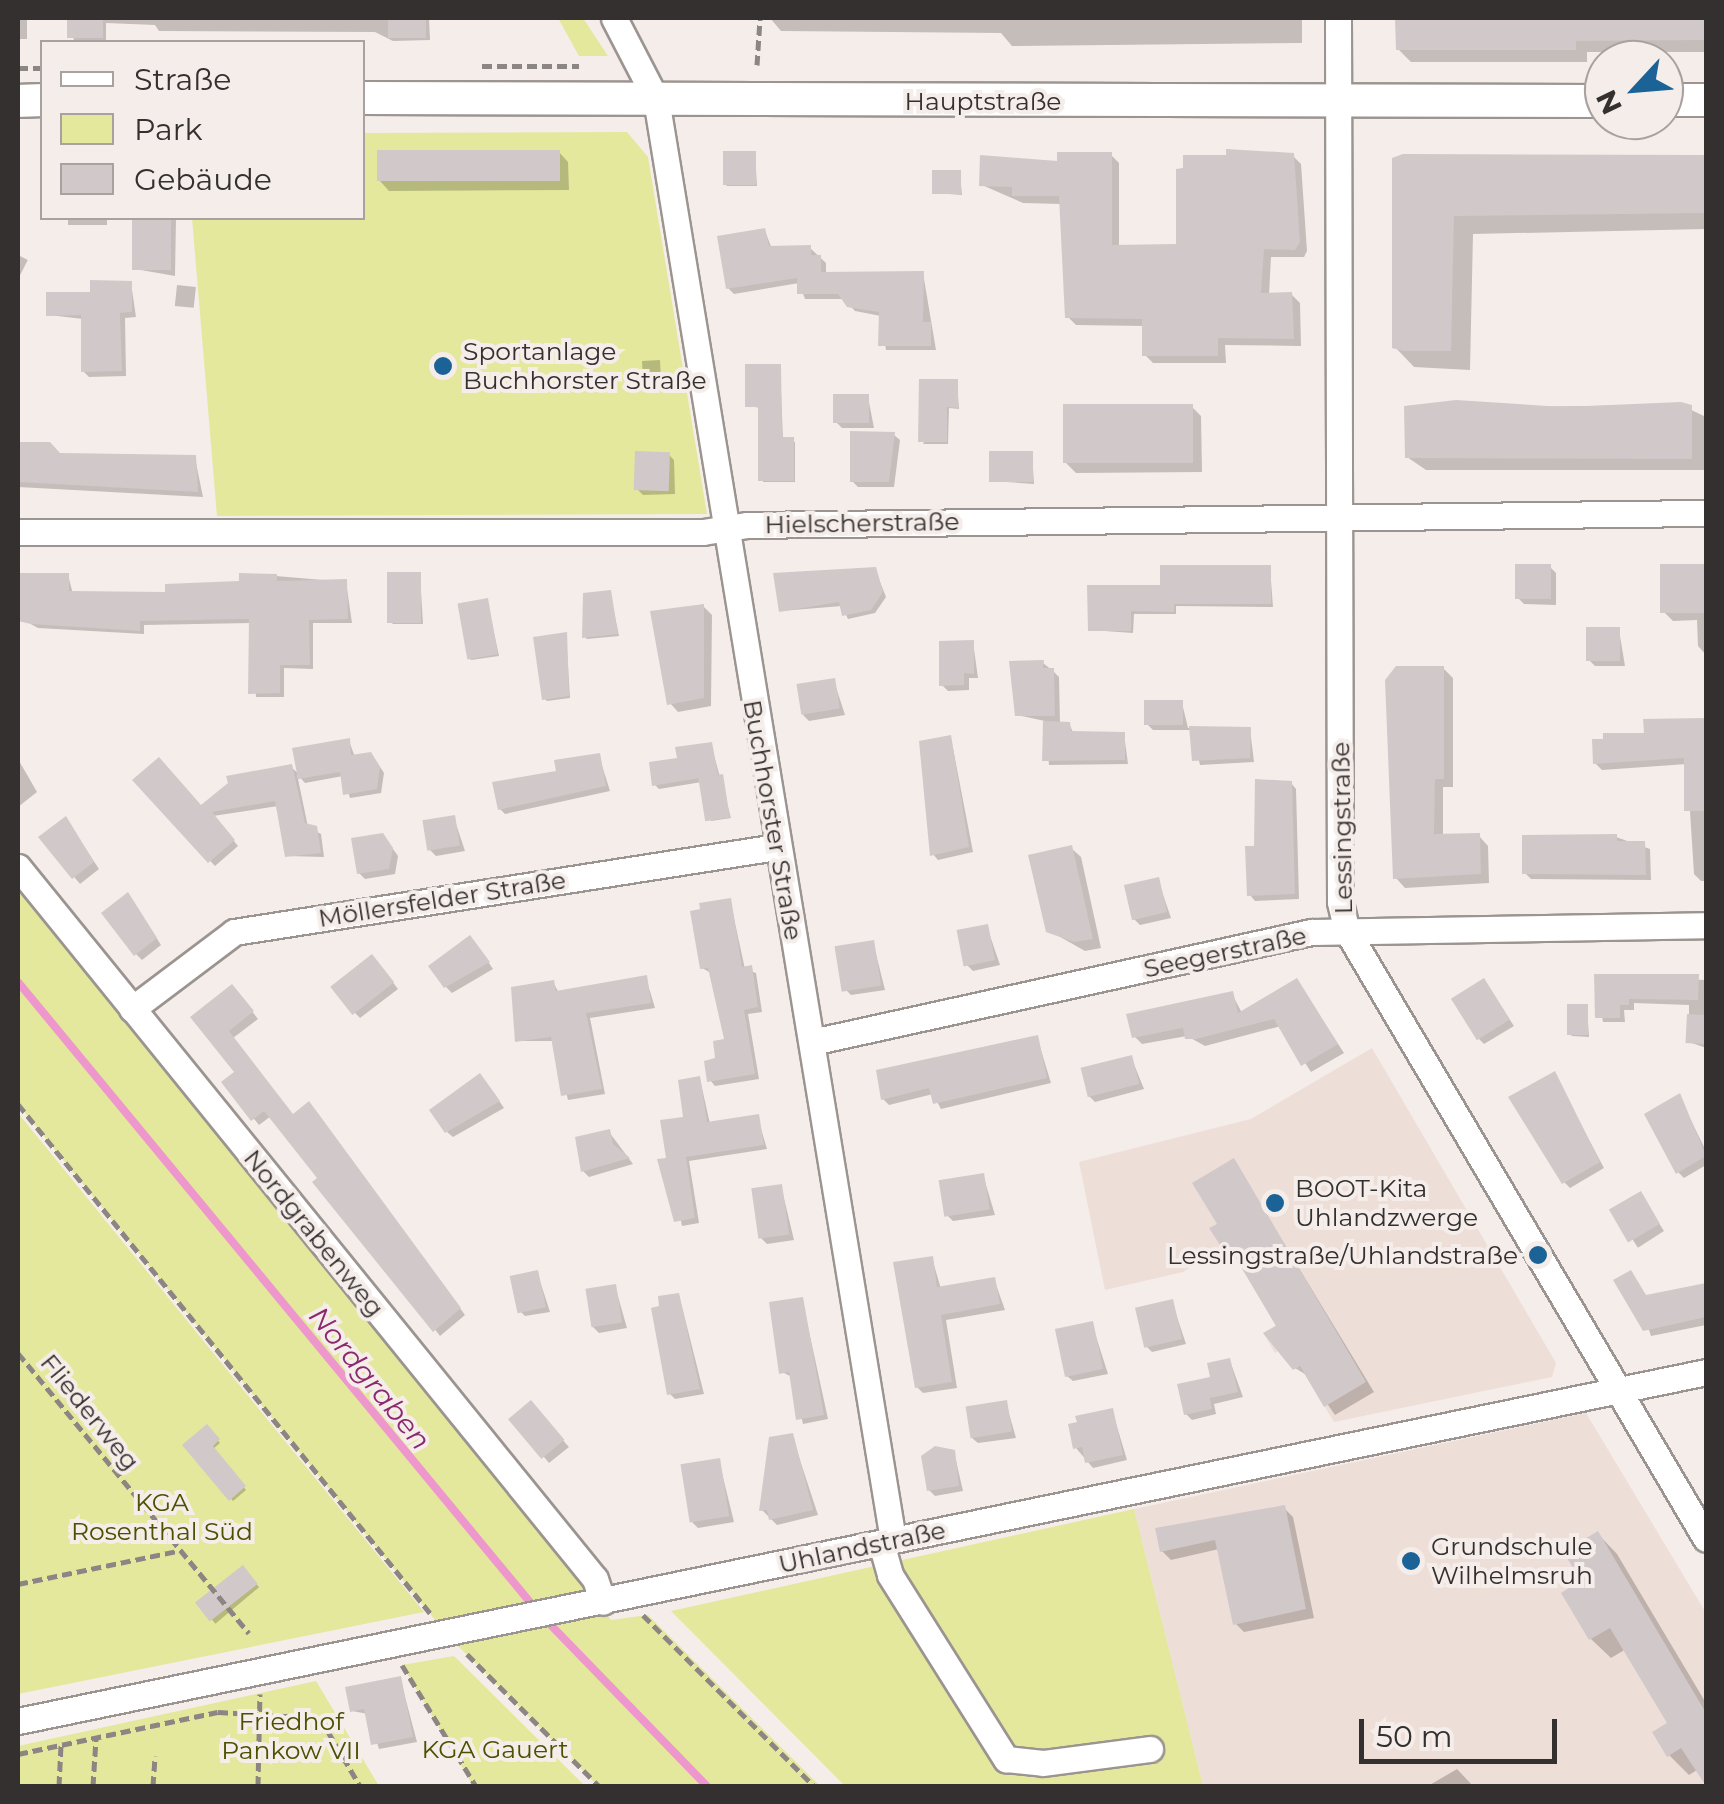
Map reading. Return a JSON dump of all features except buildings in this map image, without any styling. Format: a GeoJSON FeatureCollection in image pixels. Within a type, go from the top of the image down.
{"type":"FeatureCollection","features":[{"type":"Feature","properties":{"kind":"main road","name":"Hauptstraße"},"geometry":{"type":"LineString","coordinates":[[365,98],[1584,101]]}},
{"type":"Feature","properties":{"kind":"street","name":"Buchhorster Straße"},"geometry":{"type":"LineString","coordinates":[[614,18],[656,100],[776,848],[812,1042],[890,1575],[1006,1758],[1044,1762],[1150,1749]]}},
{"type":"Feature","properties":{"kind":"street","name":"Lessingstraße"},"geometry":{"type":"LineString","coordinates":[[1338,18],[1340,902],[1346,930],[1706,1538]]}},
{"type":"Feature","properties":{"kind":"street","name":"Hielscherstraße"},"geometry":{"type":"LineString","coordinates":[[18,532],[726,529],[1340,514],[1706,513]]}},
{"type":"Feature","properties":{"kind":"street","name":"Möllersfelder Straße"},"geometry":{"type":"LineString","coordinates":[[132,1010],[234,932],[776,848]]}},
{"type":"Feature","properties":{"kind":"street","name":"Nordgrabenweg"},"geometry":{"type":"LineString","coordinates":[[18,868],[595,1579],[607,1601]]}},
{"type":"Feature","properties":{"kind":"street","name":"Seegerstraße"},"geometry":{"type":"LineString","coordinates":[[812,1042],[1346,930],[1706,925]]}},
{"type":"Feature","properties":{"kind":"street","name":"Uhlandstraße"},"geometry":{"type":"LineString","coordinates":[[18,1721],[259,1676],[1706,1372]]}},
{"type":"Feature","properties":{"kind":"path"},"geometry":{"type":"LineString","coordinates":[[756,65],[760,18]]}},
{"type":"Feature","properties":{"kind":"path"},"geometry":{"type":"LineString","coordinates":[[18,1104],[448,1636],[599,1786]]}},
{"type":"Feature","properties":{"kind":"path","name":"Fliederweg"},"geometry":{"type":"LineString","coordinates":[[18,1353],[177,1551],[249,1633]]}},
{"type":"Feature","properties":{"kind":"path"},"geometry":{"type":"LineString","coordinates":[[18,1365],[26,1364]]}},
{"type":"Feature","properties":{"kind":"path"},"geometry":{"type":"LineString","coordinates":[[18,1584],[177,1551]]}},
{"type":"Feature","properties":{"kind":"path"},"geometry":{"type":"LineString","coordinates":[[607,1601],[814,1786]]}},
{"type":"Feature","properties":{"kind":"path"},"geometry":{"type":"LineString","coordinates":[[400,1646],[402,1665],[476,1786]]}},
{"type":"Feature","properties":{"kind":"path"},"geometry":{"type":"LineString","coordinates":[[258,1786],[262,1715],[259,1676]]}},
{"type":"Feature","properties":{"kind":"path"},"geometry":{"type":"LineString","coordinates":[[18,1754],[218,1712],[320,1718],[360,1786]]}},
{"type":"Feature","properties":{"kind":"path"},"geometry":{"type":"LineString","coordinates":[[93,1786],[96,1738]]}},
{"type":"Feature","properties":{"kind":"path"},"geometry":{"type":"LineString","coordinates":[[60,1786],[61,1745]]}},
{"type":"Feature","properties":{"kind":"path"},"geometry":{"type":"LineString","coordinates":[[154,1786],[156,1756]]}},
{"type":"Feature","properties":{"kind":"shaded area","name":"BOOT-Kita Uhlandzwerge"},"geometry":{"type":"Polygon","coordinates":[[[1372,1048],[1556,1363],[1552,1377],[1334,1422],[1300,1367],[1280,1350],[1275,1353],[1263,1333],[1276,1325],[1228,1245],[1183,1272],[1105,1290],[1079,1162],[1251,1119],[1372,1048]]]}},
{"type":"Feature","properties":{"kind":"shaded area","name":"Grundschule Wilhelmsruh"},"geometry":{"type":"Polygon","coordinates":[[[1586,1413],[1706,1613],[1706,1786],[1203,1786],[1134,1509],[1586,1413]]]}},
{"type":"Feature","properties":{"kind":"green space"},"geometry":{"type":"Polygon","coordinates":[[[558,18],[583,18],[608,56],[579,56],[558,18]]]}},
{"type":"Feature","properties":{"kind":"green space","name":"Sportanlage Buchhorster Straße"},"geometry":{"type":"Polygon","coordinates":[[[627,132],[648,157],[707,514],[217,516],[192,220],[365,220],[365,133],[627,132]]]}},
{"type":"Feature","properties":{"kind":"green space"},"geometry":{"type":"Polygon","coordinates":[[[18,884],[611,1620],[648,1615],[820,1786],[598,1786],[448,1636],[18,1104],[18,884]]]}},
{"type":"Feature","properties":{"kind":"green space","name":"KGA Rosenthal Süd"},"geometry":{"type":"Polygon","coordinates":[[[18,1113],[424,1612],[18,1694],[18,1113]]]}},
{"type":"Feature","properties":{"kind":"green space"},"geometry":{"type":"Polygon","coordinates":[[[1134,1509],[1203,1786],[845,1786],[671,1611],[1134,1509]]]}},
{"type":"Feature","properties":{"kind":"green space","name":"KGA Gauert"},"geometry":{"type":"Polygon","coordinates":[[[454,1656],[585,1786],[473,1786],[402,1665],[454,1656]]]}},
{"type":"Feature","properties":{"kind":"green space","name":"Friedhof Pankow VII"},"geometry":{"type":"Polygon","coordinates":[[[316,1681],[379,1786],[18,1786],[18,1746],[316,1681]]]}},
{"type":"Feature","properties":{"kind":"waterway","name":"Nordgraben"},"geometry":{"type":"LineString","coordinates":[[18,982],[534,1607]]}},
{"type":"Feature","properties":{"kind":"waterway","name":"Nordgraben"},"geometry":{"type":"LineString","coordinates":[[543,1617],[707,1786]]}},
{"type":"Feature","properties":{"kind":"place","name":"Sportanlage Buchhorster Straße"},"geometry":{"type":"Point","coordinates":[443,366]}},
{"type":"Feature","properties":{"kind":"place","name":"BOOT-Kita Uhlandzwerge"},"geometry":{"type":"Point","coordinates":[1275,1203]}},
{"type":"Feature","properties":{"kind":"place","name":"Lessingstraße/Uhlandstraße"},"geometry":{"type":"Point","coordinates":[1538,1255]}},
{"type":"Feature","properties":{"kind":"place","name":"Grundschule Wilhelmsruh"},"geometry":{"type":"Point","coordinates":[1411,1561]}}]}
